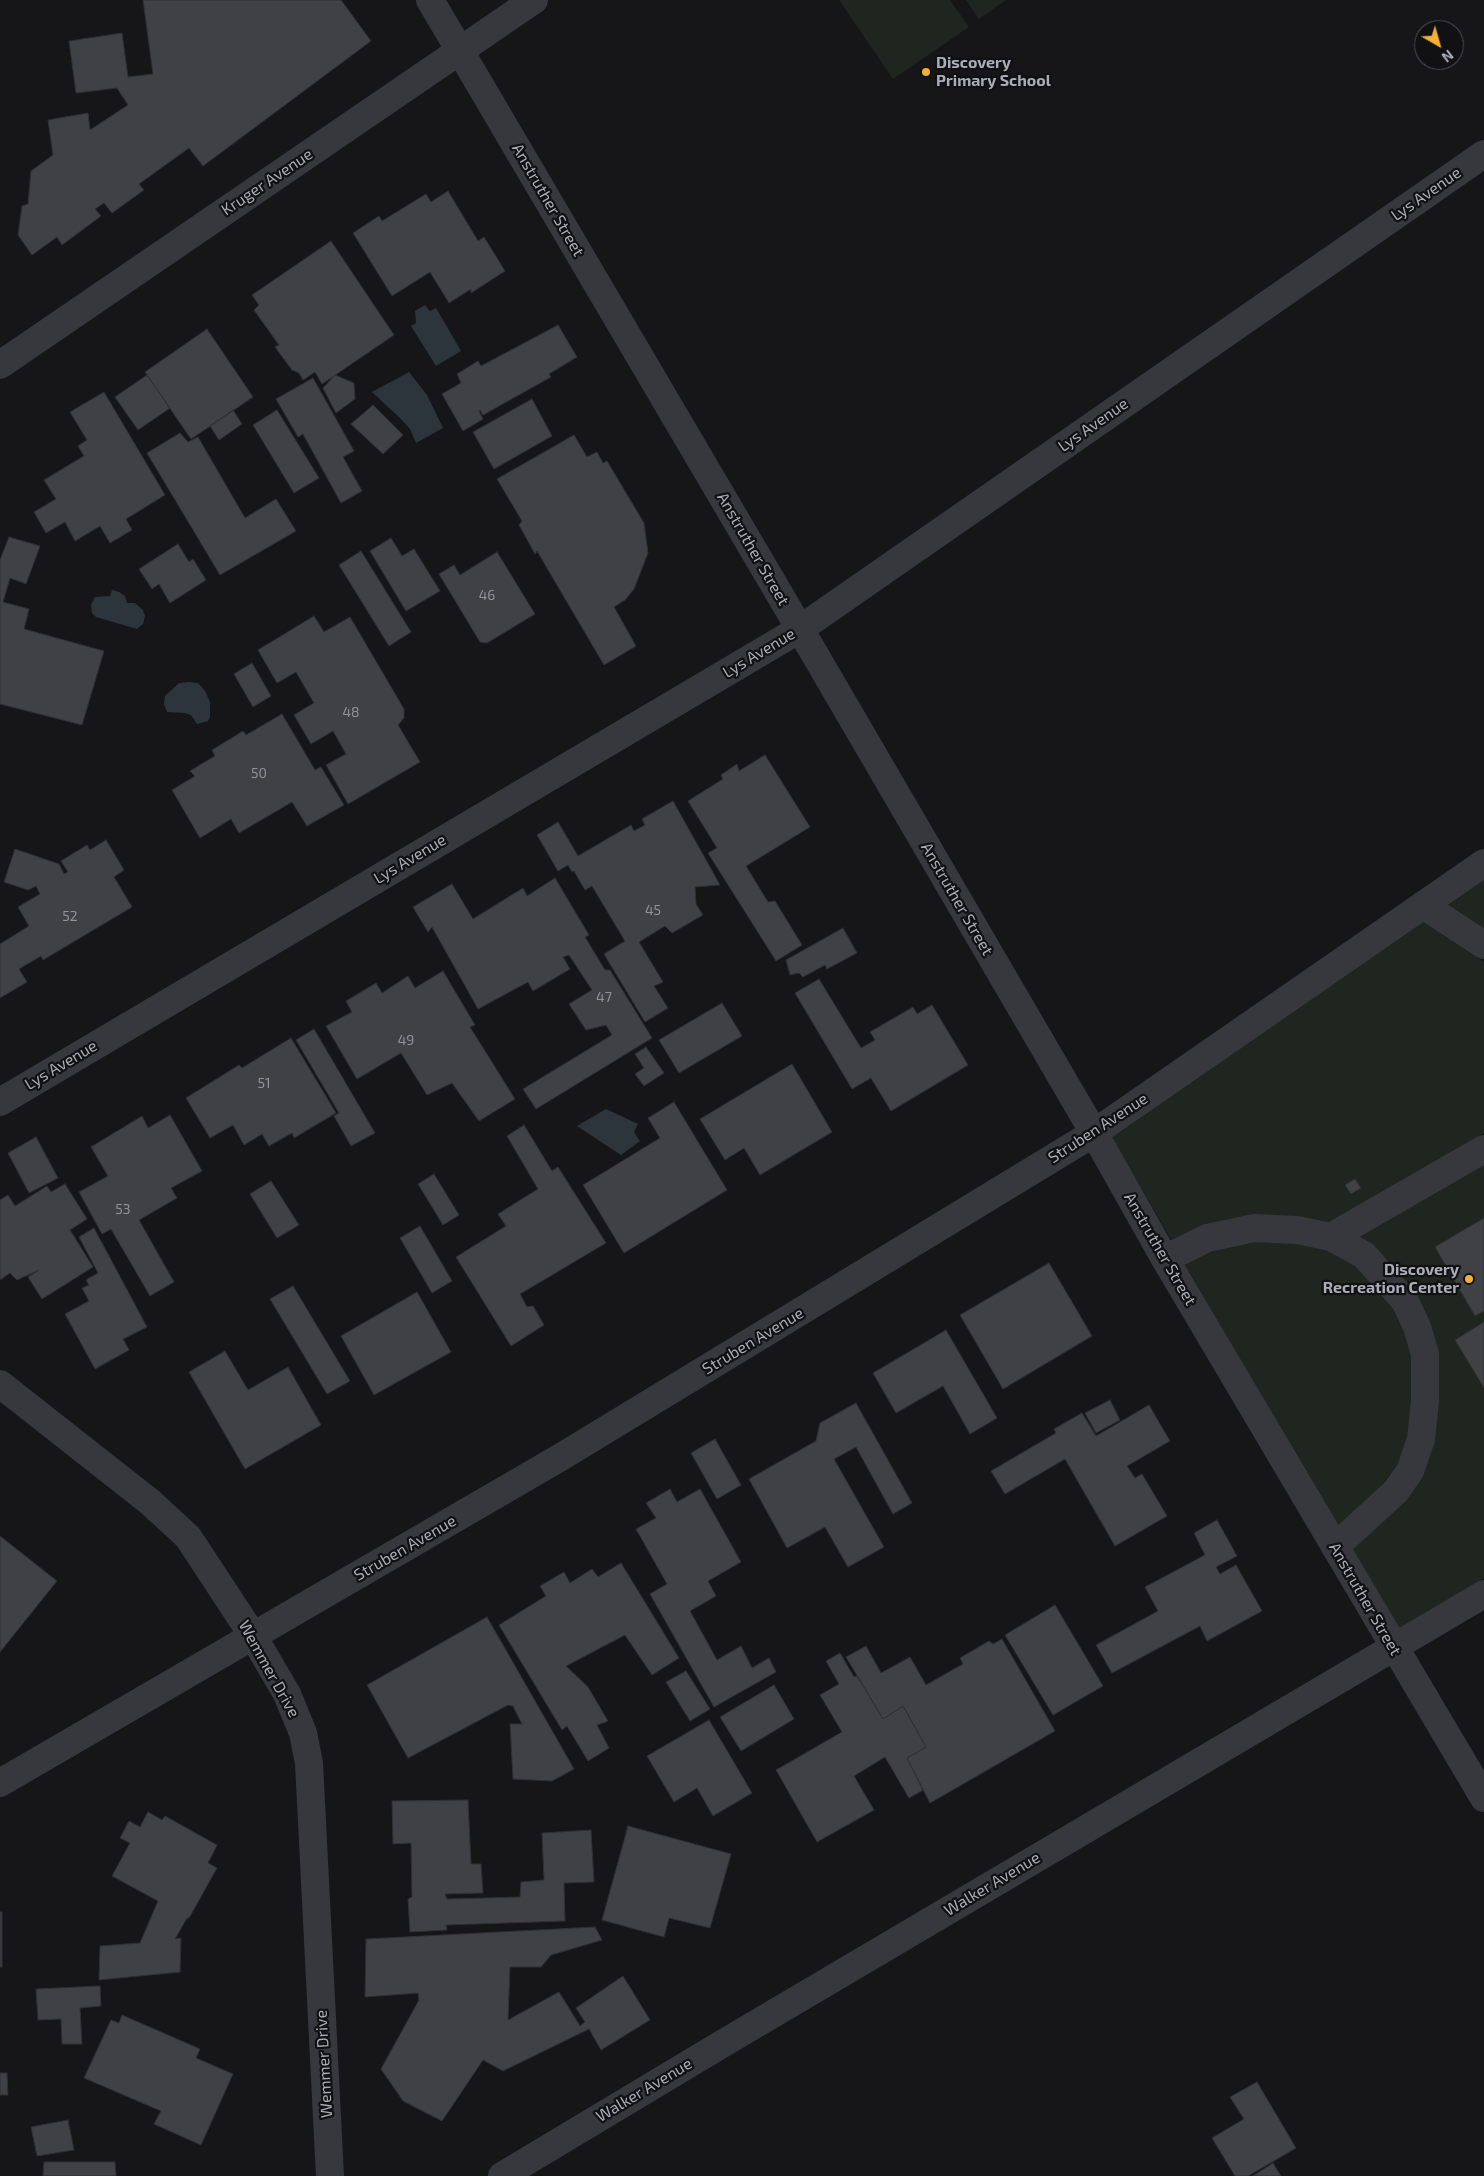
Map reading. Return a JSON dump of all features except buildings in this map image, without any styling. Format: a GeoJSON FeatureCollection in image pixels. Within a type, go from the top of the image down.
{"type":"FeatureCollection","features":[{"type":"Feature","properties":{"kind":"street","name":"Anstruther Street"},"geometry":{"type":"LineString","coordinates":[[430,0],[800,629],[1094,1133],[1165,1259],[1484,1798]]}},
{"type":"Feature","properties":{"kind":"street","name":"Kruger Avenue"},"geometry":{"type":"LineString","coordinates":[[0,364],[534,0]]}},
{"type":"Feature","properties":{"kind":"street","name":"Lys Avenue"},"geometry":{"type":"LineString","coordinates":[[0,1102],[800,629],[1484,154]]}},
{"type":"Feature","properties":{"kind":"street","name":"Struben Avenue"},"geometry":{"type":"LineString","coordinates":[[0,1783],[561,1457],[1094,1133],[1484,863]]}},
{"type":"Feature","properties":{"kind":"street"},"geometry":{"type":"LineString","coordinates":[[1423,906],[1484,945]]}},
{"type":"Feature","properties":{"kind":"street"},"geometry":{"type":"LineString","coordinates":[[1331,1237],[1484,1149]]}},
{"type":"Feature","properties":{"kind":"street"},"geometry":{"type":"LineString","coordinates":[[1165,1259],[1207,1238],[1254,1228],[1297,1230],[1331,1237],[1364,1255],[1405,1301],[1417,1327],[1425,1354],[1425,1401],[1421,1439],[1410,1471],[1394,1492],[1335,1547]]}},
{"type":"Feature","properties":{"kind":"street","name":"Wemmer Drive"},"geometry":{"type":"LineString","coordinates":[[0,1384],[150,1502],[188,1537],[253,1636],[287,1694],[303,1733],[309,1762],[330,2176]]}},
{"type":"Feature","properties":{"kind":"street","name":"Walker Avenue"},"geometry":{"type":"LineString","coordinates":[[502,2176],[1484,1594]]}},
{"type":"Feature","properties":{"kind":"shaded area"},"geometry":{"type":"Polygon","coordinates":[[[839,0],[950,0],[969,27],[893,79],[839,0]]]}},
{"type":"Feature","properties":{"kind":"shaded area"},"geometry":{"type":"Polygon","coordinates":[[[966,0],[1006,0],[979,19],[966,0]]]}},
{"type":"Feature","properties":{"kind":"shaded area"},"geometry":{"type":"Polygon","coordinates":[[[425,305],[430,311],[436,308],[461,351],[436,366],[411,326],[416,323],[415,311],[425,305]]]}},
{"type":"Feature","properties":{"kind":"shaded area"},"geometry":{"type":"Polygon","coordinates":[[[409,372],[427,395],[443,428],[416,443],[410,429],[372,392],[409,372]]]}},
{"type":"Feature","properties":{"kind":"shaded area"},"geometry":{"type":"Polygon","coordinates":[[[112,590],[125,596],[127,603],[135,603],[143,610],[145,616],[143,624],[137,629],[96,617],[92,613],[91,605],[95,597],[110,596],[112,590]]]}},
{"type":"Feature","properties":{"kind":"shaded area"},"geometry":{"type":"Polygon","coordinates":[[[179,683],[198,683],[205,691],[210,702],[210,717],[208,721],[197,724],[191,715],[167,712],[164,704],[165,696],[179,683]]]}},
{"type":"Feature","properties":{"kind":"shaded area"},"geometry":{"type":"Polygon","coordinates":[[[1484,880],[1484,929],[1448,905],[1484,880]]]}},
{"type":"Feature","properties":{"kind":"shaded area"},"geometry":{"type":"Polygon","coordinates":[[[1422,921],[1484,962],[1484,1133],[1329,1223],[1287,1216],[1243,1216],[1201,1225],[1172,1241],[1112,1138],[1422,921]]]}},
{"type":"Feature","properties":{"kind":"shaded area"},"geometry":{"type":"Polygon","coordinates":[[[606,1109],[638,1124],[634,1132],[640,1141],[621,1155],[577,1126],[606,1109]]]}},
{"type":"Feature","properties":{"kind":"shaded area"},"geometry":{"type":"Polygon","coordinates":[[[1484,1164],[1484,1578],[1399,1629],[1351,1551],[1401,1504],[1433,1445],[1439,1400],[1438,1353],[1428,1318],[1417,1294],[1388,1260],[1359,1236],[1484,1164]]]}},
{"type":"Feature","properties":{"kind":"shaded area"},"geometry":{"type":"Polygon","coordinates":[[[1253,1241],[1295,1243],[1326,1249],[1354,1265],[1393,1305],[1413,1355],[1410,1432],[1398,1463],[1379,1489],[1339,1526],[1184,1264],[1209,1251],[1253,1241]]]}},
{"type":"Feature","properties":{"kind":"place","name":"Discovery Primary School"},"geometry":{"type":"Point","coordinates":[926,72]}},
{"type":"Feature","properties":{"kind":"place","name":"Discovery Recreation Center"},"geometry":{"type":"Point","coordinates":[1469,1279]}}]}
